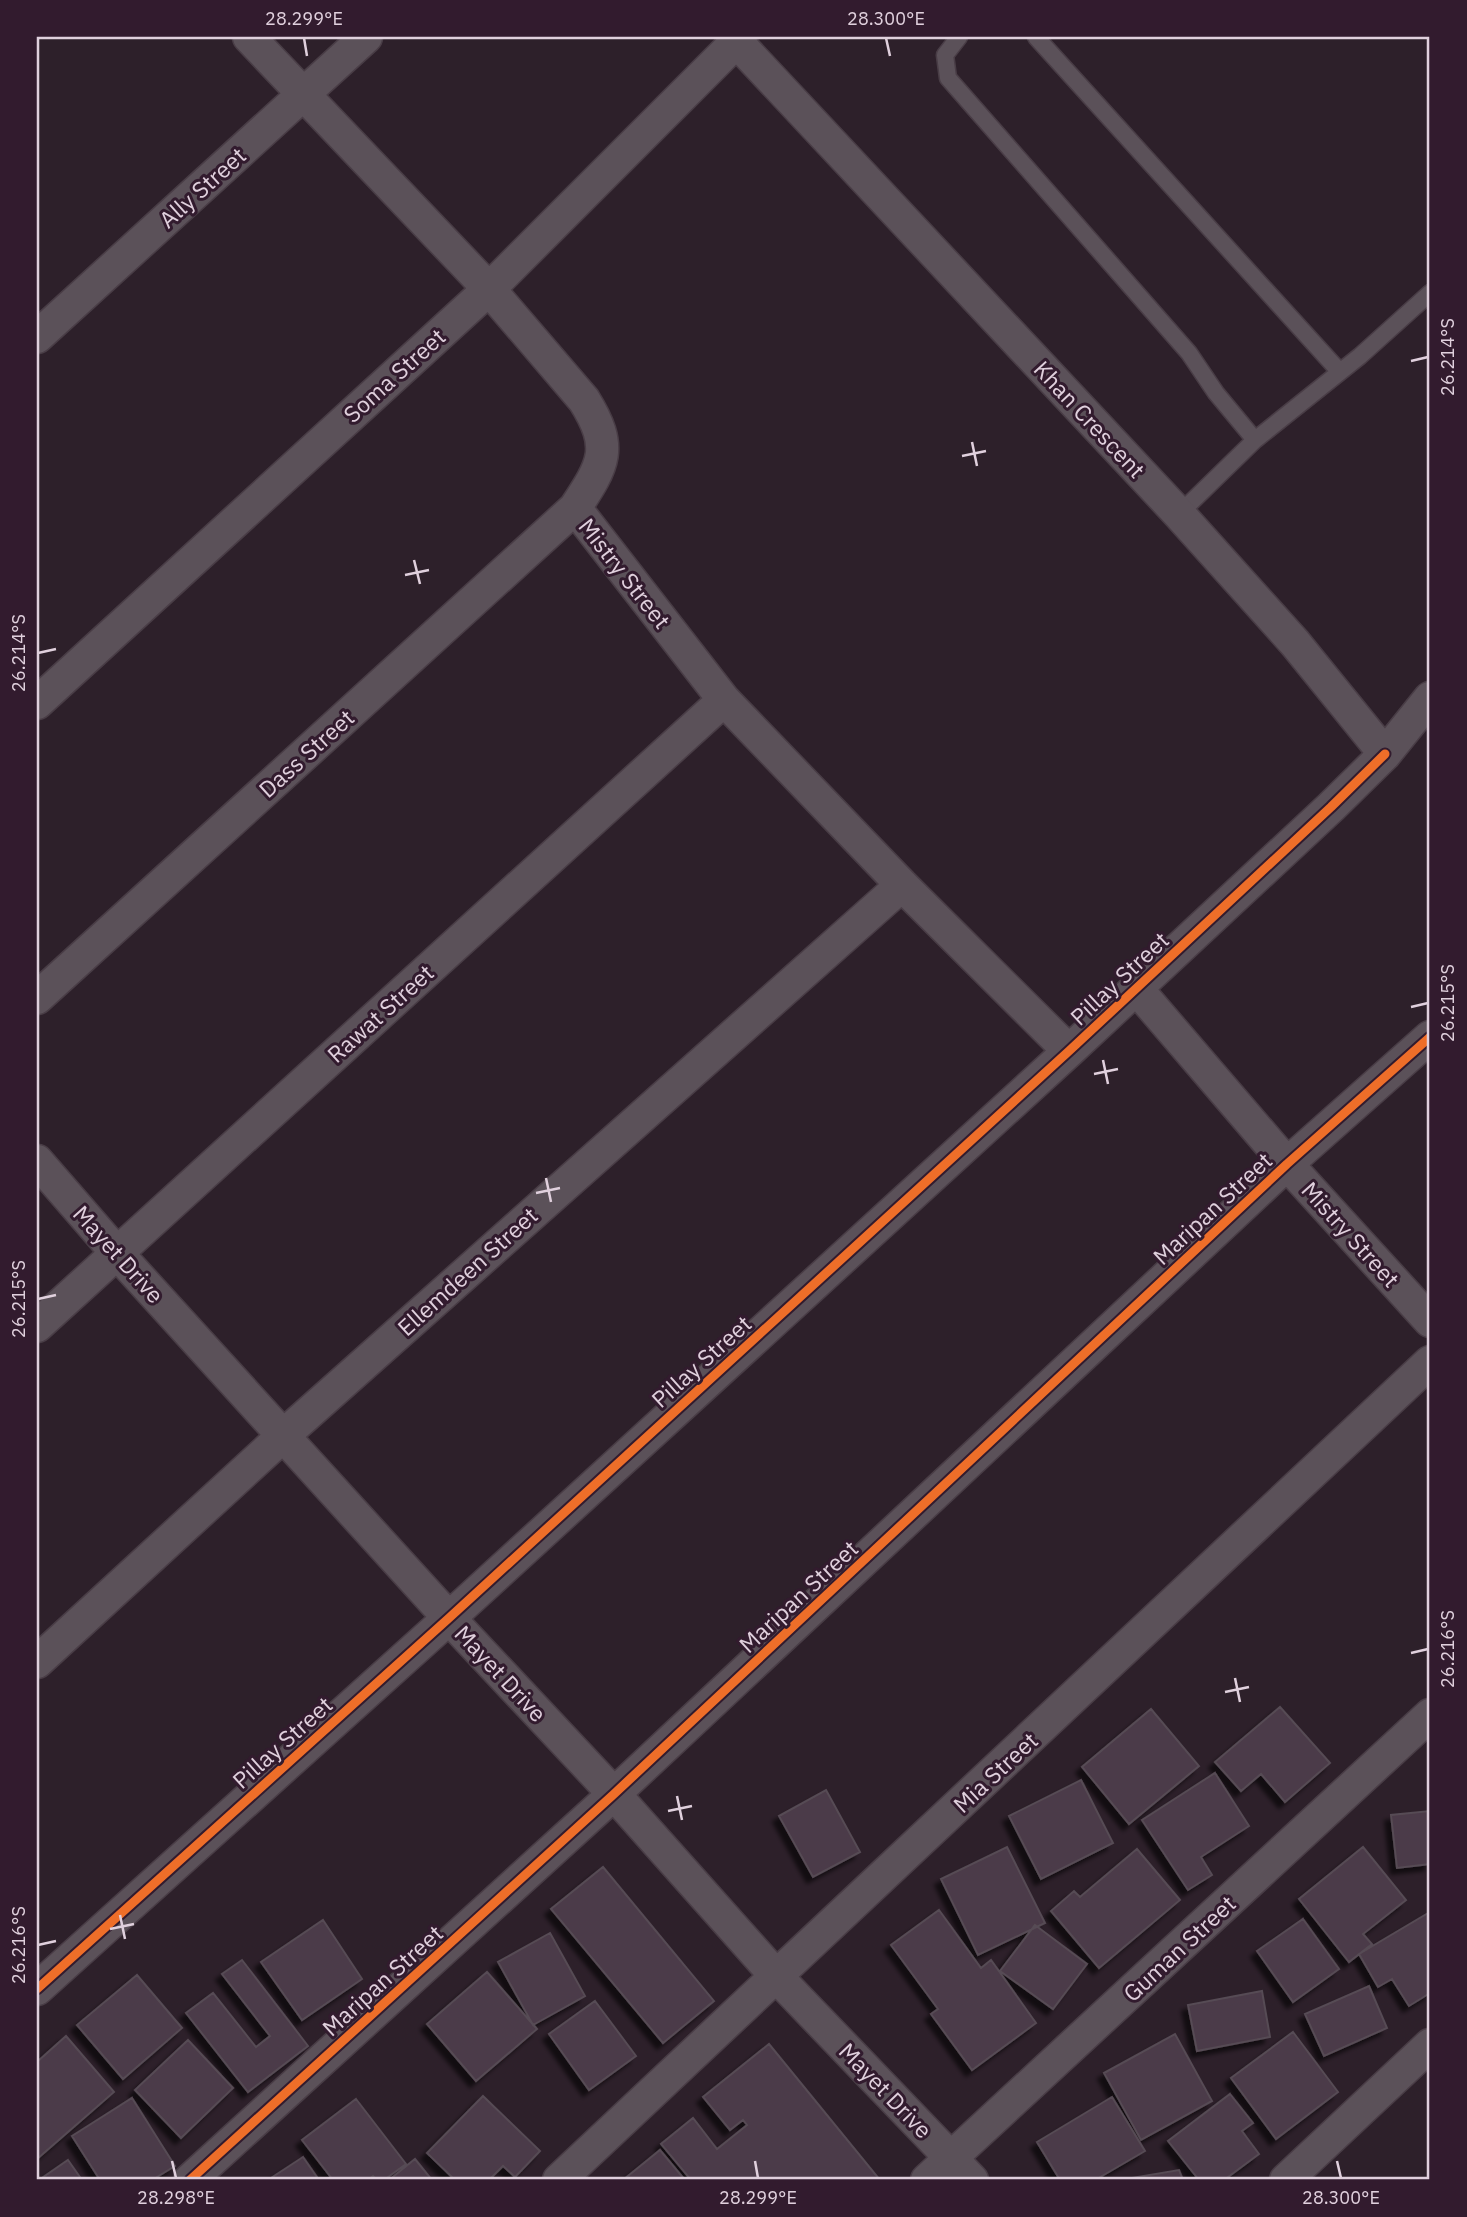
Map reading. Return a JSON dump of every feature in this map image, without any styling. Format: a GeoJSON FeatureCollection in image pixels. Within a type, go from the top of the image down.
{"type":"FeatureCollection","features":[{"type":"Feature","properties":{"kind":"street","name":"Mistry Street"},"geometry":{"type":"LineString","coordinates":[[249,37],[488,289],[584,400],[597,421],[602,438],[598,474],[575,508],[724,700],[902,885],[1069,1051]]}},
{"type":"Feature","properties":{"kind":"street","name":"Ally Street"},"geometry":{"type":"LineString","coordinates":[[37,337],[366,37]]}},
{"type":"Feature","properties":{"kind":"street","name":"Soma Street"},"geometry":{"type":"LineString","coordinates":[[37,703],[488,289],[739,39]]}},
{"type":"Feature","properties":{"kind":"street","name":"Khan Crescent"},"geometry":{"type":"LineString","coordinates":[[739,39],[1179,514],[1295,643],[1385,754]]}},
{"type":"Feature","properties":{"kind":"street","name":"Dass Street"},"geometry":{"type":"LineString","coordinates":[[37,998],[575,508]]}},
{"type":"Feature","properties":{"kind":"street"},"geometry":{"type":"LineString","coordinates":[[1385,754],[1430,698]]}},
{"type":"Feature","properties":{"kind":"street","name":"Rawat Street"},"geometry":{"type":"LineString","coordinates":[[37,1326],[724,700]]}},
{"type":"Feature","properties":{"kind":"street","name":"Pillay Street"},"geometry":{"type":"LineString","coordinates":[[37,1989],[449,1618],[1069,1051],[1332,807],[1385,754]]}},
{"type":"Feature","properties":{"kind":"street","name":"Ellemdeen Street"},"geometry":{"type":"LineString","coordinates":[[37,1662],[284,1434],[902,885]]}},
{"type":"Feature","properties":{"kind":"street","name":"Mistry Street"},"geometry":{"type":"LineString","coordinates":[[1136,988],[1287,1164],[1430,1321]]}},
{"type":"Feature","properties":{"kind":"street","name":"Maripan Street"},"geometry":{"type":"LineString","coordinates":[[190,2180],[614,1794],[1287,1164],[1430,1037]]}},
{"type":"Feature","properties":{"kind":"street","name":"Mayet Drive"},"geometry":{"type":"LineString","coordinates":[[37,1161],[449,1618],[614,1794],[777,1977],[961,2169]]}},
{"type":"Feature","properties":{"kind":"street","name":"Mia Street"},"geometry":{"type":"LineString","coordinates":[[559,2180],[1430,1362]]}},
{"type":"Feature","properties":{"kind":"street","name":"Guman Street"},"geometry":{"type":"LineString","coordinates":[[927,2180],[961,2169],[1430,1715]]}},
{"type":"Feature","properties":{"kind":"street"},"geometry":{"type":"LineString","coordinates":[[1286,2180],[1430,2045]]}},
{"type":"Feature","properties":{"kind":"lane"},"geometry":{"type":"LineString","coordinates":[[958,37],[944,55],[948,78],[1188,354],[1255,440]]}},
{"type":"Feature","properties":{"kind":"lane"},"geometry":{"type":"LineString","coordinates":[[1036,37],[1340,372]]}},
{"type":"Feature","properties":{"kind":"lane"},"geometry":{"type":"LineString","coordinates":[[1179,514],[1255,440],[1340,372],[1430,293]]}},
{"type":"Feature","properties":{"kind":"building"},"geometry":{"type":"Polygon","coordinates":[[[1280,1707],[1330,1763],[1285,1802],[1261,1774],[1241,1791],[1215,1762],[1280,1707]]]}},
{"type":"Feature","properties":{"kind":"building"},"geometry":{"type":"Polygon","coordinates":[[[1151,1709],[1199,1766],[1129,1824],[1082,1767],[1151,1709]]]}},
{"type":"Feature","properties":{"kind":"building"},"geometry":{"type":"Polygon","coordinates":[[[1215,1773],[1249,1826],[1201,1857],[1212,1875],[1188,1890],[1142,1820],[1215,1773]]]}},
{"type":"Feature","properties":{"kind":"building"},"geometry":{"type":"Polygon","coordinates":[[[1081,1780],[1113,1843],[1041,1879],[1009,1816],[1081,1780]]]}},
{"type":"Feature","properties":{"kind":"building"},"geometry":{"type":"Polygon","coordinates":[[[826,1790],[860,1852],[813,1877],[779,1816],[826,1790]]]}},
{"type":"Feature","properties":{"kind":"building"},"geometry":{"type":"Polygon","coordinates":[[[1430,1811],[1430,1864],[1397,1868],[1391,1815],[1430,1811]]]}},
{"type":"Feature","properties":{"kind":"building"},"geometry":{"type":"Polygon","coordinates":[[[1007,1847],[1045,1923],[978,1955],[941,1879],[1007,1847]]]}},
{"type":"Feature","properties":{"kind":"building"},"geometry":{"type":"Polygon","coordinates":[[[1363,1847],[1406,1900],[1363,1934],[1372,1944],[1349,1962],[1299,1899],[1363,1847]]]}},
{"type":"Feature","properties":{"kind":"building"},"geometry":{"type":"Polygon","coordinates":[[[1137,1849],[1180,1900],[1099,1968],[1051,1911],[1074,1891],[1080,1897],[1137,1849]]]}},
{"type":"Feature","properties":{"kind":"building"},"geometry":{"type":"Polygon","coordinates":[[[603,1867],[714,2001],[663,2043],[551,1909],[603,1867]]]}},
{"type":"Feature","properties":{"kind":"building"},"geometry":{"type":"Polygon","coordinates":[[[939,1910],[981,1968],[991,1960],[1036,2023],[972,2070],[931,2014],[938,2009],[891,1945],[939,1910]]]}},
{"type":"Feature","properties":{"kind":"building"},"geometry":{"type":"Polygon","coordinates":[[[1430,1912],[1430,1993],[1409,2006],[1392,1979],[1378,1987],[1359,1954],[1430,1912]]]}},
{"type":"Feature","properties":{"kind":"building"},"geometry":{"type":"Polygon","coordinates":[[[1303,1919],[1339,1969],[1293,2002],[1257,1951],[1303,1919]]]}},
{"type":"Feature","properties":{"kind":"building"},"geometry":{"type":"Polygon","coordinates":[[[323,1920],[362,1979],[302,2020],[261,1962],[323,1920]]]}},
{"type":"Feature","properties":{"kind":"building"},"geometry":{"type":"Polygon","coordinates":[[[1035,1925],[1087,1964],[1053,2009],[1000,1971],[1035,1925]]]}},
{"type":"Feature","properties":{"kind":"building"},"geometry":{"type":"Polygon","coordinates":[[[550,1933],[585,1996],[533,2025],[498,1962],[550,1933]]]}},
{"type":"Feature","properties":{"kind":"building"},"geometry":{"type":"Polygon","coordinates":[[[242,1960],[308,2046],[248,2092],[186,2013],[213,1993],[256,2047],[270,2036],[222,1974],[242,1960]]]}},
{"type":"Feature","properties":{"kind":"building"},"geometry":{"type":"Polygon","coordinates":[[[487,1972],[537,2029],[476,2081],[427,2024],[487,1972]]]}},
{"type":"Feature","properties":{"kind":"building"},"geometry":{"type":"Polygon","coordinates":[[[137,1975],[182,2028],[123,2079],[77,2025],[137,1975]]]}},
{"type":"Feature","properties":{"kind":"building"},"geometry":{"type":"Polygon","coordinates":[[[1369,1986],[1387,2028],[1324,2056],[1305,2014],[1369,1986]]]}},
{"type":"Feature","properties":{"kind":"building"},"geometry":{"type":"Polygon","coordinates":[[[1262,1991],[1270,2037],[1197,2051],[1188,2005],[1262,1991]]]}},
{"type":"Feature","properties":{"kind":"building"},"geometry":{"type":"Polygon","coordinates":[[[595,2001],[636,2056],[589,2090],[549,2034],[595,2001]]]}},
{"type":"Feature","properties":{"kind":"building"},"geometry":{"type":"Polygon","coordinates":[[[1293,2032],[1338,2092],[1276,2139],[1231,2078],[1293,2032]]]}},
{"type":"Feature","properties":{"kind":"building"},"geometry":{"type":"Polygon","coordinates":[[[1175,2034],[1212,2101],[1141,2140],[1104,2073],[1175,2034]]]}},
{"type":"Feature","properties":{"kind":"building"},"geometry":{"type":"Polygon","coordinates":[[[66,2036],[114,2092],[37,2159],[37,2062],[66,2036]]]}},
{"type":"Feature","properties":{"kind":"building"},"geometry":{"type":"Polygon","coordinates":[[[188,2040],[233,2088],[181,2138],[135,2090],[188,2040]]]}},
{"type":"Feature","properties":{"kind":"building"},"geometry":{"type":"Polygon","coordinates":[[[769,2044],[880,2180],[691,2180],[661,2144],[693,2118],[717,2149],[747,2125],[743,2120],[730,2130],[703,2097],[769,2044]]]}},
{"type":"Feature","properties":{"kind":"building"},"geometry":{"type":"Polygon","coordinates":[[[1230,2094],[1253,2123],[1242,2131],[1259,2154],[1224,2180],[1199,2180],[1168,2141],[1230,2094]]]}},
{"type":"Feature","properties":{"kind":"building"},"geometry":{"type":"Polygon","coordinates":[[[483,2096],[540,2151],[515,2177],[503,2166],[489,2180],[455,2180],[427,2153],[483,2096]]]}},
{"type":"Feature","properties":{"kind":"building"},"geometry":{"type":"Polygon","coordinates":[[[1112,2097],[1145,2151],[1095,2180],[1060,2180],[1037,2142],[1112,2097]]]}},
{"type":"Feature","properties":{"kind":"building"},"geometry":{"type":"Polygon","coordinates":[[[132,2098],[175,2166],[152,2180],[100,2180],[72,2136],[132,2098]]]}},
{"type":"Feature","properties":{"kind":"building"},"geometry":{"type":"Polygon","coordinates":[[[356,2099],[406,2164],[384,2180],[377,2180],[373,2176],[368,2180],[333,2180],[302,2140],[356,2099]]]}},
{"type":"Feature","properties":{"kind":"building"},"geometry":{"type":"Polygon","coordinates":[[[660,2150],[685,2180],[623,2180],[660,2150]]]}},
{"type":"Feature","properties":{"kind":"building"},"geometry":{"type":"Polygon","coordinates":[[[303,2157],[319,2180],[268,2180],[303,2157]]]}},
{"type":"Feature","properties":{"kind":"building"},"geometry":{"type":"Polygon","coordinates":[[[415,2159],[432,2180],[389,2180],[415,2159]]]}},
{"type":"Feature","properties":{"kind":"building"},"geometry":{"type":"Polygon","coordinates":[[[68,2160],[82,2180],[39,2180],[68,2160]]]}},
{"type":"Feature","properties":{"kind":"building"},"geometry":{"type":"Polygon","coordinates":[[[1179,2170],[1183,2180],[1120,2180],[1179,2170]]]}},
{"type":"Feature","properties":{"kind":"cycle path"},"geometry":{"type":"LineString","coordinates":[[37,1989],[449,1618],[1069,1051],[1385,754]]}},
{"type":"Feature","properties":{"kind":"cycle path"},"geometry":{"type":"LineString","coordinates":[[190,2180],[614,1794],[1287,1164],[1430,1037]]}}]}
